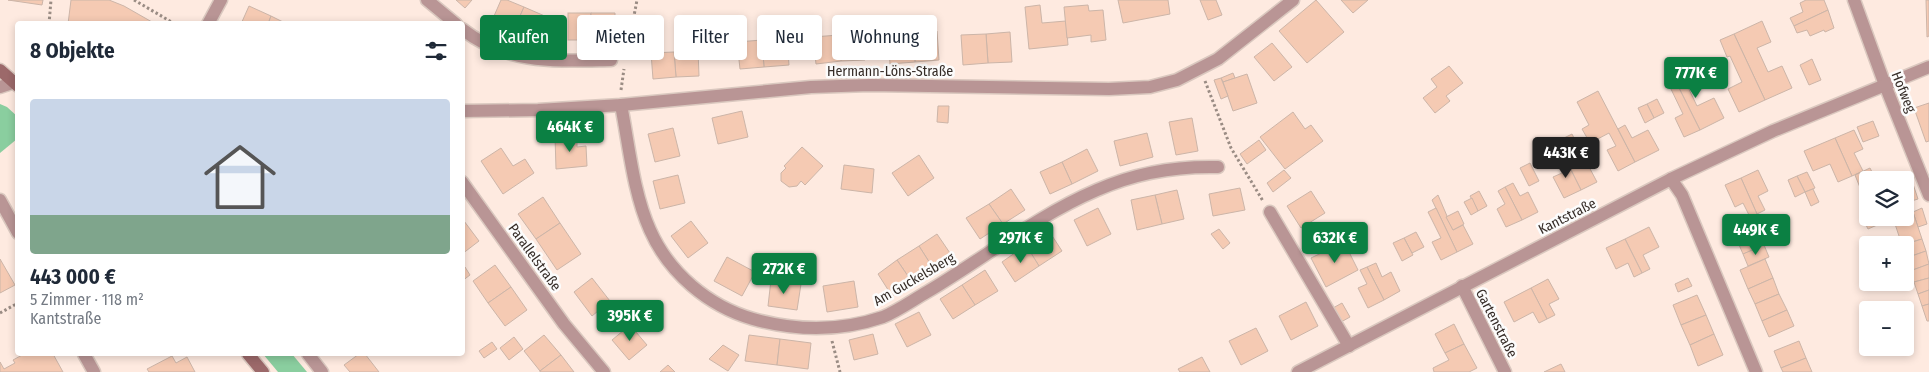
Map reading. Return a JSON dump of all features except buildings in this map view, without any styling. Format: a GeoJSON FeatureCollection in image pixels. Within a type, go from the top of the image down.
{"type":"FeatureCollection","features":[{"type":"Feature","properties":{"kind":"street"},"geometry":{"type":"LineString","coordinates":[[210,21],[221,0]]}},
{"type":"Feature","properties":{"kind":"street"},"geometry":{"type":"LineString","coordinates":[[427,0],[452,21]]}},
{"type":"Feature","properties":{"kind":"street","name":"Hermann-Löns-Straße"},"geometry":{"type":"LineString","coordinates":[[465,111],[538,110],[620,105],[811,87],[870,84],[1109,89],[1150,87],[1178,80],[1200,70],[1218,59],[1293,0]]}},
{"type":"Feature","properties":{"kind":"street","name":"Hofweg"},"geometry":{"type":"LineString","coordinates":[[1854,0],[1885,85],[1929,195]]}},
{"type":"Feature","properties":{"kind":"street"},"geometry":{"type":"LineString","coordinates":[[465,31],[490,46],[522,58],[553,61],[611,60]]}},
{"type":"Feature","properties":{"kind":"street","name":"Kantstraße"},"geometry":{"type":"LineString","coordinates":[[1298,372],[1672,179],[1773,131],[1929,67]]}},
{"type":"Feature","properties":{"kind":"street"},"geometry":{"type":"LineString","coordinates":[[0,70],[15,82]]}},
{"type":"Feature","properties":{"kind":"street"},"geometry":{"type":"LineString","coordinates":[[0,88],[15,83]]}},
{"type":"Feature","properties":{"kind":"street","name":"Am Guckelsberg"},"geometry":{"type":"LineString","coordinates":[[620,105],[641,205],[659,248],[671,265],[703,296],[724,308],[769,324],[793,328],[828,329],[844,327],[885,316],[940,284],[1056,211],[1105,187],[1120,181],[1180,168],[1218,166]]}},
{"type":"Feature","properties":{"kind":"street"},"geometry":{"type":"LineString","coordinates":[[1672,179],[1682,195],[1756,372]]}},
{"type":"Feature","properties":{"kind":"street","name":"Parallelstraße"},"geometry":{"type":"LineString","coordinates":[[465,186],[564,324],[604,372]]}},
{"type":"Feature","properties":{"kind":"street"},"geometry":{"type":"LineString","coordinates":[[2,204],[15,228]]}},
{"type":"Feature","properties":{"kind":"street"},"geometry":{"type":"LineString","coordinates":[[1270,212],[1349,346]]}},
{"type":"Feature","properties":{"kind":"street","name":"Gartenstraße"},"geometry":{"type":"LineString","coordinates":[[1462,286],[1505,372]]}},
{"type":"Feature","properties":{"kind":"street"},"geometry":{"type":"LineString","coordinates":[[85,356],[94,372]]}},
{"type":"Feature","properties":{"kind":"street"},"geometry":{"type":"LineString","coordinates":[[250,356],[263,372]]}},
{"type":"Feature","properties":{"kind":"street"},"geometry":{"type":"LineString","coordinates":[[310,356],[322,372]]}},
{"type":"Feature","properties":{"kind":"path"},"geometry":{"type":"LineString","coordinates":[[48,21],[52,0]]}},
{"type":"Feature","properties":{"kind":"path"},"geometry":{"type":"LineString","coordinates":[[134,0],[170,21]]}},
{"type":"Feature","properties":{"kind":"path"},"geometry":{"type":"LineString","coordinates":[[620,105],[637,0]]}},
{"type":"Feature","properties":{"kind":"path"},"geometry":{"type":"LineString","coordinates":[[1200,70],[1231,148],[1270,212]]}},
{"type":"Feature","properties":{"kind":"path"},"geometry":{"type":"LineString","coordinates":[[0,313],[15,305]]}},
{"type":"Feature","properties":{"kind":"path"},"geometry":{"type":"LineString","coordinates":[[831,339],[840,372]]}},
{"type":"Feature","properties":{"kind":"green space"},"geometry":{"type":"Polygon","coordinates":[[[0,104],[15,114],[15,141],[0,153],[0,104]]]}},
{"type":"Feature","properties":{"kind":"green space"},"geometry":{"type":"Polygon","coordinates":[[[265,356],[294,356],[307,372],[278,372],[265,356]]]}}]}
